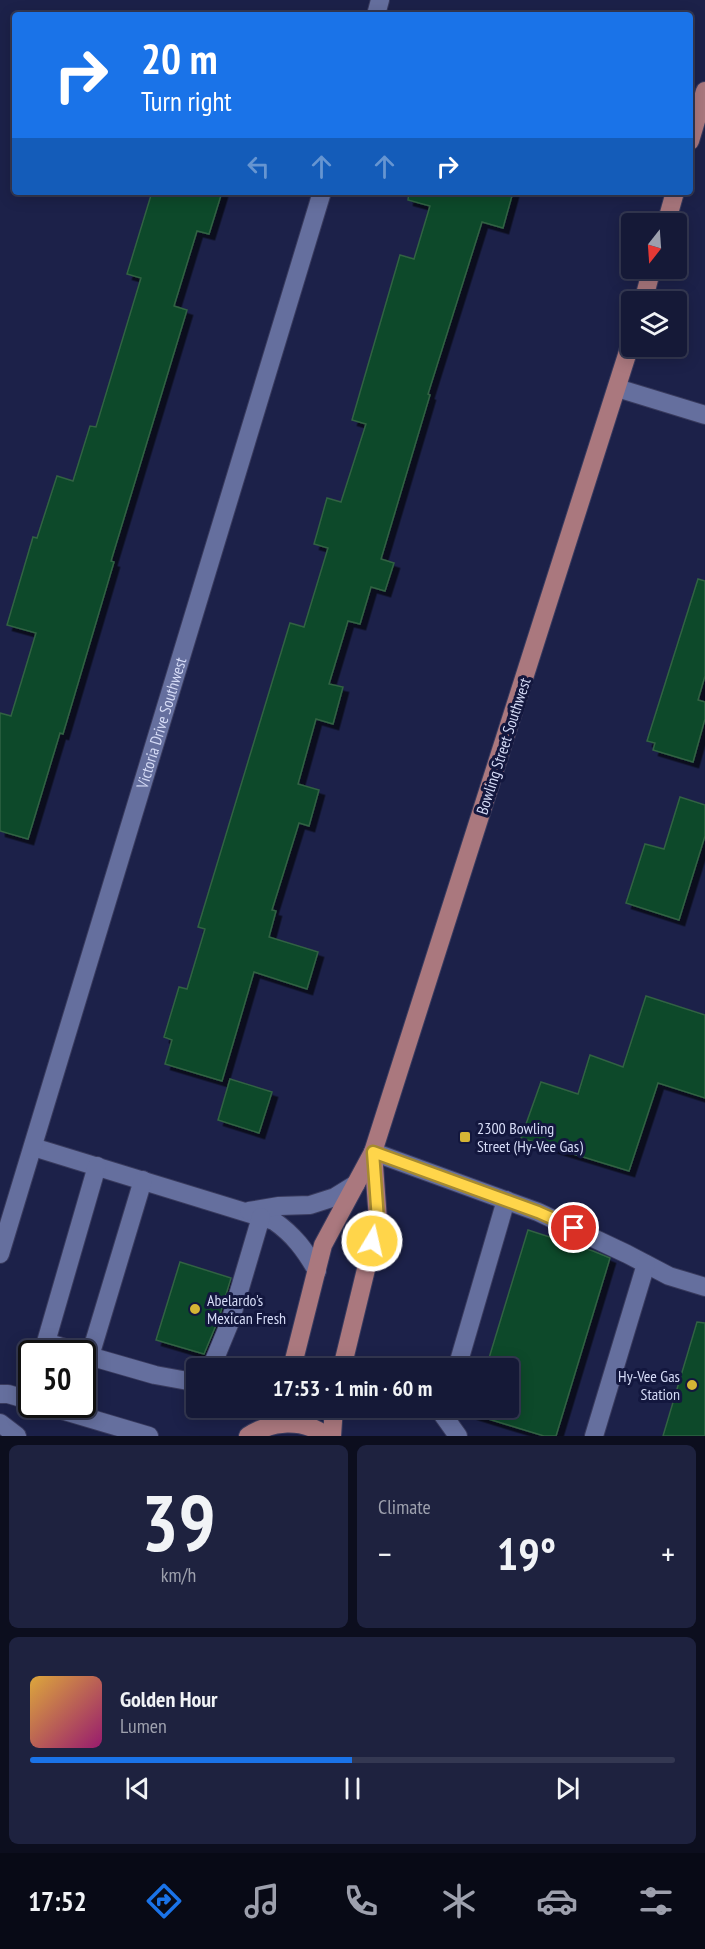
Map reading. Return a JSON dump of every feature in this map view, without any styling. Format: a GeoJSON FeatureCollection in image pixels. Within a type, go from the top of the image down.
{"type":"FeatureCollection","features":[{"type":"Feature","properties":{"kind":"main road"},"geometry":{"type":"LineString","coordinates":[[693,131],[705,91]]}},
{"type":"Feature","properties":{"kind":"main road"},"geometry":{"type":"LineString","coordinates":[[669,213],[674,195]]}},
{"type":"Feature","properties":{"kind":"main road","name":"Bowling Street Southwest"},"geometry":{"type":"LineString","coordinates":[[295,1358],[323,1245],[373,1152],[626,357]]}},
{"type":"Feature","properties":{"kind":"main road","name":"Bowling Street Southwest"},"geometry":{"type":"LineString","coordinates":[[344,1358],[378,1220],[373,1152]]}},
{"type":"Feature","properties":{"kind":"main road"},"geometry":{"type":"LineString","coordinates":[[267,1427],[271,1418]]}},
{"type":"Feature","properties":{"kind":"main road"},"geometry":{"type":"LineString","coordinates":[[332,1436],[333,1418]]}},
{"type":"Feature","properties":{"kind":"main road"},"geometry":{"type":"LineString","coordinates":[[248,1436],[267,1427],[286,1423],[305,1426],[327,1436]]}},
{"type":"Feature","properties":{"kind":"street","name":"Victoria Drive Southwest"},"geometry":{"type":"LineString","coordinates":[[0,1254],[321,195]]}},
{"type":"Feature","properties":{"kind":"street"},"geometry":{"type":"LineString","coordinates":[[617,388],[705,415]]}},
{"type":"Feature","properties":{"kind":"street"},"geometry":{"type":"LineString","coordinates":[[33,1147],[274,1221],[289,1231],[303,1247],[317,1271]]}},
{"type":"Feature","properties":{"kind":"street"},"geometry":{"type":"LineString","coordinates":[[373,1152],[538,1212],[669,1276],[705,1287]]}},
{"type":"Feature","properties":{"kind":"street"},"geometry":{"type":"LineString","coordinates":[[47,1340],[97,1167]]}},
{"type":"Feature","properties":{"kind":"street"},"geometry":{"type":"LineString","coordinates":[[89,1340],[143,1180]]}},
{"type":"Feature","properties":{"kind":"street"},"geometry":{"type":"LineString","coordinates":[[252,1215],[279,1206],[310,1205],[335,1197],[356,1184]]}},
{"type":"Feature","properties":{"kind":"street"},"geometry":{"type":"LineString","coordinates":[[460,1358],[506,1200]]}},
{"type":"Feature","properties":{"kind":"street"},"geometry":{"type":"LineString","coordinates":[[215,1358],[230,1322],[252,1215]]}},
{"type":"Feature","properties":{"kind":"street"},"geometry":{"type":"LineString","coordinates":[[594,1436],[646,1264]]}},
{"type":"Feature","properties":{"kind":"street"},"geometry":{"type":"LineString","coordinates":[[96,1358],[155,1375],[186,1381]]}},
{"type":"Feature","properties":{"kind":"street"},"geometry":{"type":"LineString","coordinates":[[0,1394],[18,1398]]}},
{"type":"Feature","properties":{"kind":"street"},"geometry":{"type":"LineString","coordinates":[[88,1418],[149,1436]]}},
{"type":"Feature","properties":{"kind":"street"},"geometry":{"type":"LineString","coordinates":[[445,1418],[458,1436]]}},
{"type":"Feature","properties":{"kind":"street"},"geometry":{"type":"LineString","coordinates":[[0,1423],[17,1436]]}},
{"type":"Feature","properties":{"kind":"building"},"geometry":{"type":"Polygon","coordinates":[[[151,195],[221,195],[209,234],[197,231],[174,306],[187,310],[111,561],[114,562],[63,734],[60,733],[28,839],[0,831],[0,713],[11,716],[36,633],[7,625],[33,537],[37,538],[57,476],[73,481],[90,426],[96,427],[141,278],[127,274],[151,195]]]}},
{"type":"Feature","properties":{"kind":"building"},"geometry":{"type":"Polygon","coordinates":[[[409,195],[512,195],[503,228],[482,222],[428,394],[430,395],[381,559],[394,563],[385,591],[371,587],[360,624],[348,621],[329,684],[343,687],[333,724],[316,719],[298,784],[319,790],[309,826],[299,823],[272,910],[276,911],[269,937],[318,952],[307,989],[254,972],[222,1081],[165,1064],[172,1040],[164,1037],[179,987],[187,989],[205,929],[198,927],[290,623],[304,627],[328,548],[314,544],[327,498],[341,502],[366,424],[352,420],[400,255],[414,259],[430,206],[408,200],[409,195]]]}},
{"type":"Feature","properties":{"kind":"building"},"geometry":{"type":"Polygon","coordinates":[[[698,579],[705,581],[705,676],[698,700],[705,702],[705,719],[693,762],[653,750],[655,743],[647,741],[698,579]]]}},
{"type":"Feature","properties":{"kind":"building"},"geometry":{"type":"Polygon","coordinates":[[[680,797],[705,805],[705,836],[679,920],[626,903],[645,844],[664,849],[680,797]]]}},
{"type":"Feature","properties":{"kind":"building"},"geometry":{"type":"Polygon","coordinates":[[[646,996],[705,1015],[705,1098],[658,1083],[629,1171],[521,1138],[541,1082],[578,1094],[590,1055],[623,1067],[646,996]]]}},
{"type":"Feature","properties":{"kind":"building"},"geometry":{"type":"Polygon","coordinates":[[[230,1079],[272,1092],[259,1133],[218,1120],[230,1079]]]}},
{"type":"Feature","properties":{"kind":"building"},"geometry":{"type":"Polygon","coordinates":[[[528,1230],[610,1258],[556,1436],[544,1436],[485,1418],[519,1418],[519,1358],[489,1358],[528,1230]]]}},
{"type":"Feature","properties":{"kind":"building","name":"Abelardo's Mexican Fresh"},"geometry":{"type":"Polygon","coordinates":[[[180,1262],[231,1278],[219,1318],[204,1354],[156,1340],[180,1262]]]}},
{"type":"Feature","properties":{"kind":"building","name":"Hy-Vee Gas Station"},"geometry":{"type":"Polygon","coordinates":[[[697,1322],[705,1323],[705,1436],[663,1436],[697,1322]]]}},
{"type":"Feature","properties":{"kind":"place","name":"2300 Bowling Street (Hy-Vee Gas)"},"geometry":{"type":"Point","coordinates":[465,1137]}},
{"type":"Feature","properties":{"kind":"place","name":"Abelardo's Mexican Fresh"},"geometry":{"type":"Point","coordinates":[195,1309]}},
{"type":"Feature","properties":{"kind":"place","name":"Hy-Vee Gas Station"},"geometry":{"type":"Point","coordinates":[692,1385]}},
{"type":"Feature","properties":{"kind":"route"},"geometry":{"type":"LineString","coordinates":[[372,1241],[378,1220],[373,1152],[538,1212],[574,1228]]}}]}
